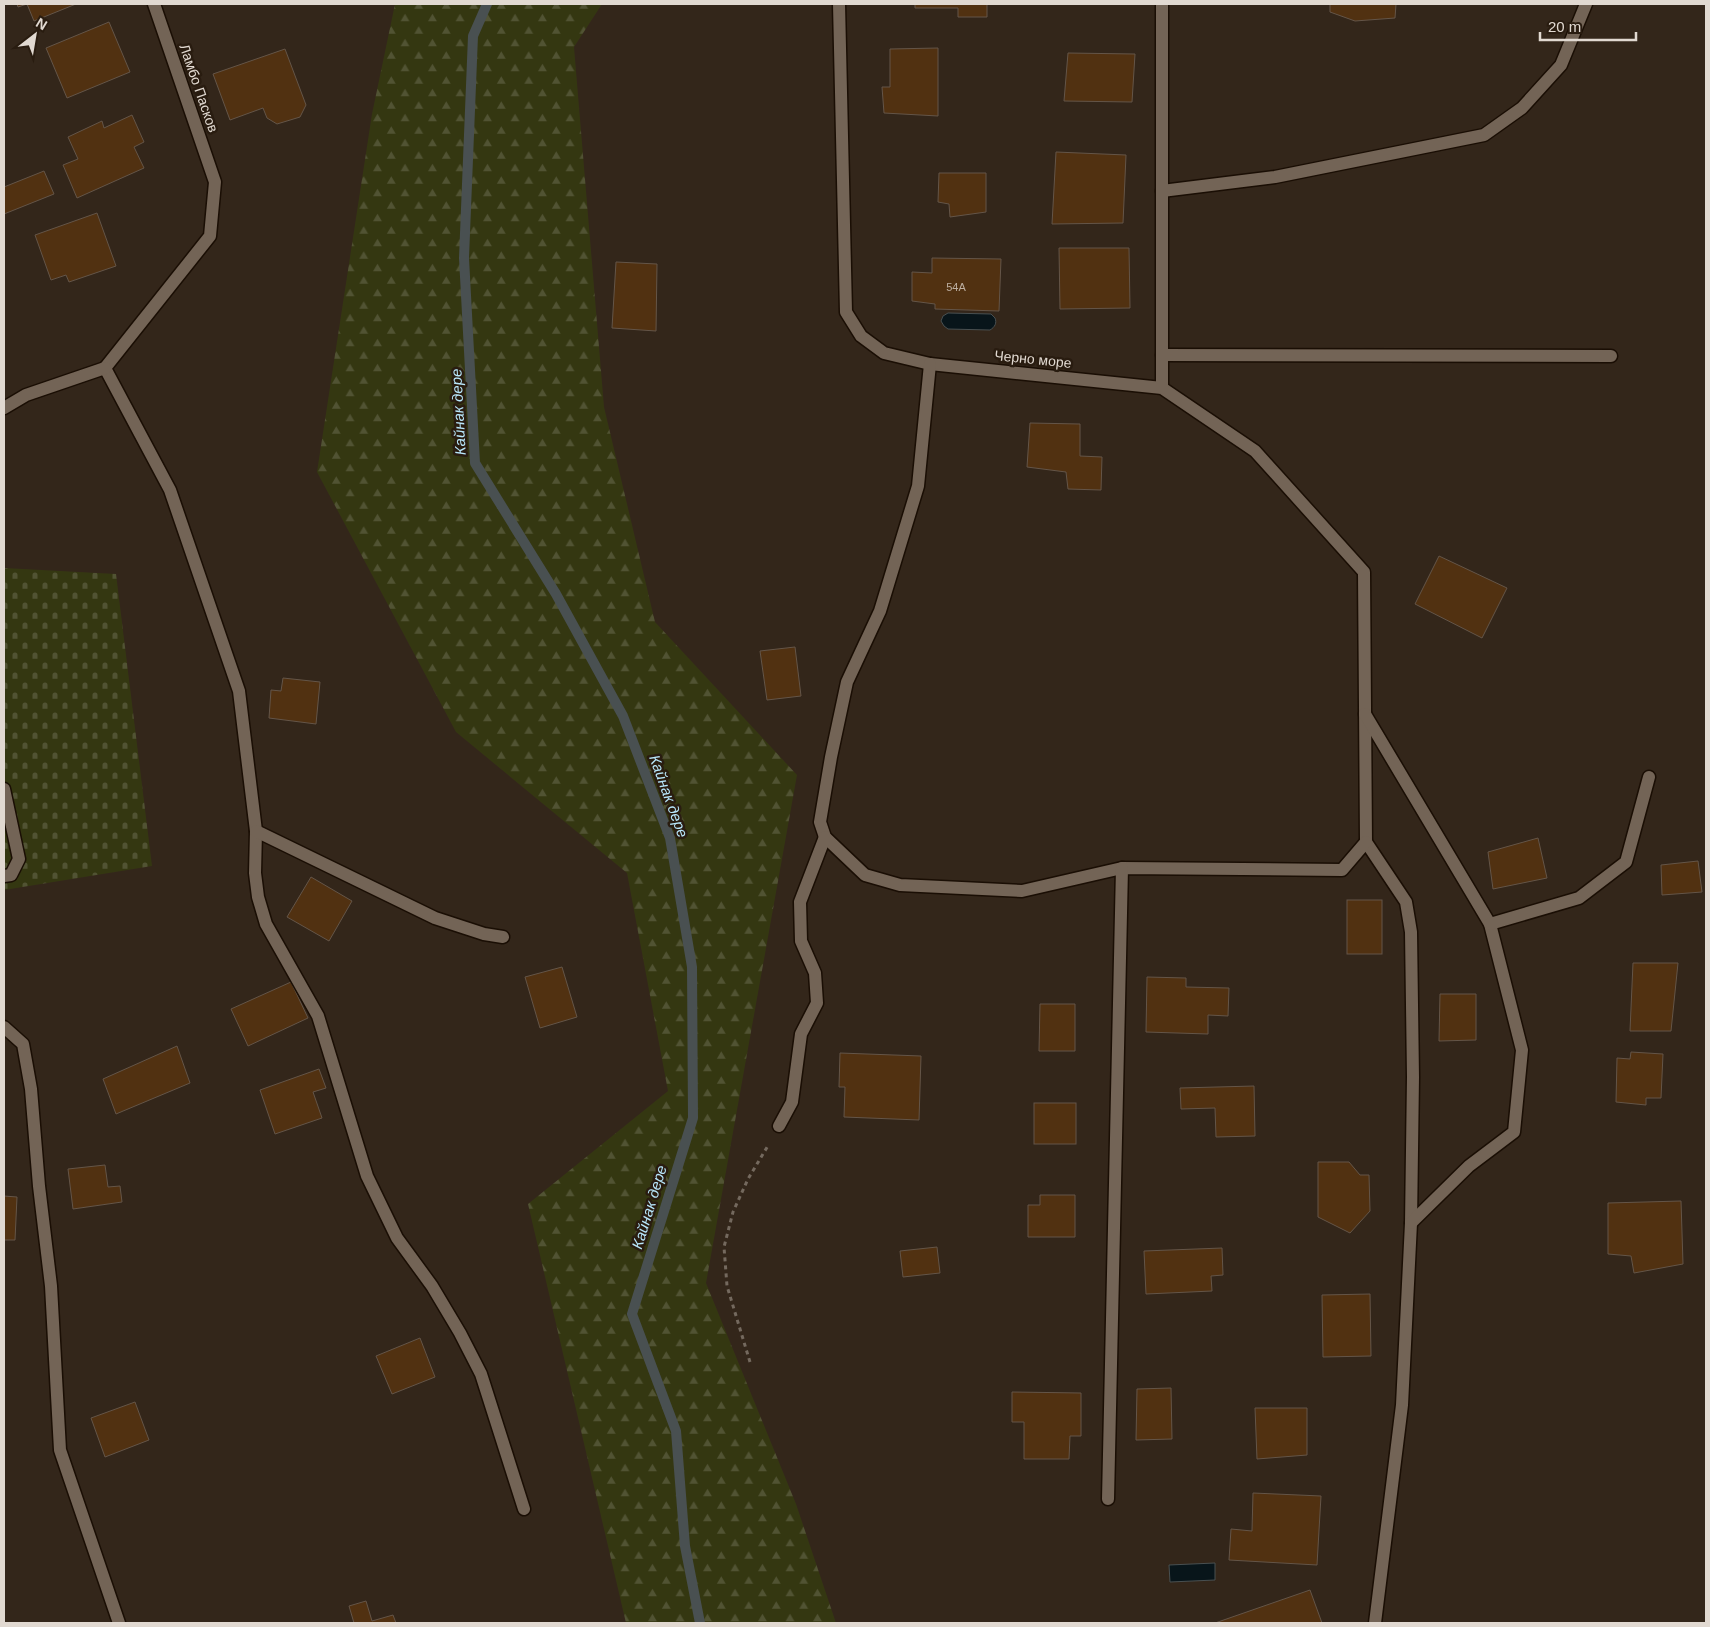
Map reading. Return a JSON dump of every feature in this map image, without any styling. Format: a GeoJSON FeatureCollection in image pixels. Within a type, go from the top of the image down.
{"type":"FeatureCollection","features":[{"type":"Feature","properties":{"kind":"street","name":"Ламбо Пасков"},"geometry":{"type":"LineString","coordinates":[[105,368],[210,236],[215,182],[154,4]]}},
{"type":"Feature","properties":{"kind":"street","name":"Черно море"},"geometry":{"type":"LineString","coordinates":[[839,4],[846,312],[861,336],[884,353],[930,364],[1162,388]]}},
{"type":"Feature","properties":{"kind":"street"},"geometry":{"type":"LineString","coordinates":[[1162,4],[1162,388],[1255,451],[1364,572],[1366,842],[1406,902],[1410,932],[1413,1077],[1411,1223],[1402,1405],[1375,1623]]}},
{"type":"Feature","properties":{"kind":"street"},"geometry":{"type":"LineString","coordinates":[[1162,191],[1275,177],[1484,135],[1522,108],[1561,65],[1586,4]]}},
{"type":"Feature","properties":{"kind":"street"},"geometry":{"type":"LineString","coordinates":[[1162,356],[1611,356]]}},
{"type":"Feature","properties":{"kind":"street"},"geometry":{"type":"LineString","coordinates":[[930,364],[918,486],[880,611],[848,682],[831,758],[820,822],[825,838],[865,874],[900,885],[1022,891],[1122,868],[1342,870],[1366,842]]}},
{"type":"Feature","properties":{"kind":"street"},"geometry":{"type":"LineString","coordinates":[[4,408],[26,395],[105,368],[170,490],[239,692],[256,831],[255,874],[258,897],[266,924],[318,1016],[367,1176],[397,1238],[432,1286],[460,1333],[481,1374],[524,1509]]}},
{"type":"Feature","properties":{"kind":"street"},"geometry":{"type":"LineString","coordinates":[[1365,714],[1490,924],[1522,1050],[1514,1132],[1469,1166],[1411,1223]]}},
{"type":"Feature","properties":{"kind":"street"},"geometry":{"type":"LineString","coordinates":[[1490,924],[1579,898],[1626,862],[1649,777]]}},
{"type":"Feature","properties":{"kind":"street"},"geometry":{"type":"LineString","coordinates":[[4,789],[19,859],[11,875],[4,876]]}},
{"type":"Feature","properties":{"kind":"street"},"geometry":{"type":"LineString","coordinates":[[256,831],[435,918],[484,934],[503,937]]}},
{"type":"Feature","properties":{"kind":"street"},"geometry":{"type":"LineString","coordinates":[[779,1126],[792,1102],[801,1034],[817,1002],[815,973],[800,941],[800,902],[825,838]]}},
{"type":"Feature","properties":{"kind":"street"},"geometry":{"type":"LineString","coordinates":[[1108,1499],[1122,868]]}},
{"type":"Feature","properties":{"kind":"street"},"geometry":{"type":"LineString","coordinates":[[4,1027],[23,1044],[31,1089],[39,1186],[51,1286],[60,1450],[118,1623]]}},
{"type":"Feature","properties":{"kind":"path"},"geometry":{"type":"LineString","coordinates":[[750,1362],[728,1286],[724,1248],[733,1212],[748,1179],[779,1126]]}},
{"type":"Feature","properties":{"kind":"green space"},"geometry":{"type":"Polygon","coordinates":[[[395,4],[602,4],[574,47],[604,407],[655,622],[797,775],[706,1283],[796,1504],[836,1623],[626,1623],[528,1204],[668,1091],[627,873],[456,732],[317,472],[372,114],[395,4]]]}},
{"type":"Feature","properties":{"kind":"green space"},"geometry":{"type":"Polygon","coordinates":[[[4,568],[116,574],[152,866],[4,890],[4,568]]]}},
{"type":"Feature","properties":{"kind":"shaded area"},"geometry":{"type":"Polygon","coordinates":[[[948,313],[991,314],[995,318],[996,323],[990,330],[948,329],[941,321],[943,316],[948,313]]]}},
{"type":"Feature","properties":{"kind":"shaded area"},"geometry":{"type":"Polygon","coordinates":[[[1215,1563],[1215,1580],[1170,1582],[1169,1565],[1215,1563]]]}},
{"type":"Feature","properties":{"kind":"building"},"geometry":{"type":"Polygon","coordinates":[[[27,4],[76,4],[34,21],[27,4]]]}},
{"type":"Feature","properties":{"kind":"building"},"geometry":{"type":"Polygon","coordinates":[[[915,4],[987,4],[987,17],[958,17],[958,8],[915,8],[915,4]]]}},
{"type":"Feature","properties":{"kind":"building"},"geometry":{"type":"Polygon","coordinates":[[[1330,4],[1396,4],[1395,18],[1355,21],[1330,12],[1330,4]]]}},
{"type":"Feature","properties":{"kind":"building"},"geometry":{"type":"Polygon","coordinates":[[[109,22],[130,72],[67,98],[46,48],[109,22]]]}},
{"type":"Feature","properties":{"kind":"building"},"geometry":{"type":"Polygon","coordinates":[[[938,48],[938,116],[884,113],[882,87],[890,87],[890,49],[938,48]]]}},
{"type":"Feature","properties":{"kind":"building"},"geometry":{"type":"Polygon","coordinates":[[[285,49],[306,105],[300,117],[277,124],[267,118],[263,108],[230,120],[213,74],[285,49]]]}},
{"type":"Feature","properties":{"kind":"building"},"geometry":{"type":"Polygon","coordinates":[[[1068,53],[1135,54],[1132,102],[1064,101],[1068,53]]]}},
{"type":"Feature","properties":{"kind":"building"},"geometry":{"type":"Polygon","coordinates":[[[132,115],[144,142],[134,147],[144,168],[77,198],[63,165],[78,159],[68,137],[102,121],[104,128],[132,115]]]}},
{"type":"Feature","properties":{"kind":"building"},"geometry":{"type":"Polygon","coordinates":[[[1056,152],[1126,155],[1123,223],[1052,224],[1056,152]]]}},
{"type":"Feature","properties":{"kind":"building"},"geometry":{"type":"Polygon","coordinates":[[[44,171],[54,194],[4,214],[4,187],[44,171]]]}},
{"type":"Feature","properties":{"kind":"building"},"geometry":{"type":"Polygon","coordinates":[[[939,173],[986,173],[986,212],[950,217],[949,204],[938,202],[939,173]]]}},
{"type":"Feature","properties":{"kind":"building"},"geometry":{"type":"Polygon","coordinates":[[[97,213],[116,266],[69,282],[66,275],[51,280],[35,235],[97,213]]]}},
{"type":"Feature","properties":{"kind":"building"},"geometry":{"type":"Polygon","coordinates":[[[1059,248],[1129,248],[1130,308],[1060,309],[1059,248]]]}},
{"type":"Feature","properties":{"kind":"building"},"geometry":{"type":"Polygon","coordinates":[[[932,258],[1001,259],[999,311],[935,309],[935,304],[912,301],[912,272],[932,273],[932,258]]]}},
{"type":"Feature","properties":{"kind":"building"},"geometry":{"type":"Polygon","coordinates":[[[616,262],[657,264],[656,331],[612,328],[616,262]]]}},
{"type":"Feature","properties":{"kind":"building"},"geometry":{"type":"Polygon","coordinates":[[[1030,423],[1080,424],[1080,456],[1102,457],[1101,490],[1068,489],[1066,472],[1027,467],[1030,423]]]}},
{"type":"Feature","properties":{"kind":"building"},"geometry":{"type":"Polygon","coordinates":[[[1439,556],[1507,588],[1482,638],[1415,604],[1439,556]]]}},
{"type":"Feature","properties":{"kind":"building"},"geometry":{"type":"Polygon","coordinates":[[[795,647],[801,696],[767,700],[760,651],[795,647]]]}},
{"type":"Feature","properties":{"kind":"building"},"geometry":{"type":"Polygon","coordinates":[[[283,678],[320,682],[316,724],[269,718],[271,690],[281,691],[283,678]]]}},
{"type":"Feature","properties":{"kind":"building"},"geometry":{"type":"Polygon","coordinates":[[[1538,838],[1547,878],[1493,889],[1488,852],[1538,838]]]}},
{"type":"Feature","properties":{"kind":"building"},"geometry":{"type":"Polygon","coordinates":[[[1698,861],[1702,892],[1662,895],[1661,865],[1698,861]]]}},
{"type":"Feature","properties":{"kind":"building"},"geometry":{"type":"Polygon","coordinates":[[[311,877],[352,901],[329,941],[287,917],[311,877]]]}},
{"type":"Feature","properties":{"kind":"building"},"geometry":{"type":"Polygon","coordinates":[[[1347,900],[1382,900],[1382,954],[1347,954],[1347,900]]]}},
{"type":"Feature","properties":{"kind":"building"},"geometry":{"type":"Polygon","coordinates":[[[1633,963],[1678,963],[1671,1031],[1630,1031],[1633,963]]]}},
{"type":"Feature","properties":{"kind":"building"},"geometry":{"type":"Polygon","coordinates":[[[562,967],[577,1017],[540,1028],[525,977],[562,967]]]}},
{"type":"Feature","properties":{"kind":"building"},"geometry":{"type":"Polygon","coordinates":[[[1147,977],[1186,978],[1186,987],[1229,988],[1228,1016],[1208,1015],[1208,1034],[1146,1032],[1147,977]]]}},
{"type":"Feature","properties":{"kind":"building"},"geometry":{"type":"Polygon","coordinates":[[[291,982],[308,1018],[248,1046],[231,1009],[291,982]]]}},
{"type":"Feature","properties":{"kind":"building"},"geometry":{"type":"Polygon","coordinates":[[[1440,994],[1476,994],[1476,1040],[1439,1041],[1440,994]]]}},
{"type":"Feature","properties":{"kind":"building"},"geometry":{"type":"Polygon","coordinates":[[[1040,1004],[1075,1004],[1075,1051],[1039,1051],[1040,1004]]]}},
{"type":"Feature","properties":{"kind":"building"},"geometry":{"type":"Polygon","coordinates":[[[177,1046],[190,1083],[116,1114],[103,1079],[177,1046]]]}},
{"type":"Feature","properties":{"kind":"building"},"geometry":{"type":"Polygon","coordinates":[[[1631,1052],[1663,1054],[1661,1098],[1646,1098],[1646,1105],[1616,1102],[1617,1058],[1630,1059],[1631,1052]]]}},
{"type":"Feature","properties":{"kind":"building"},"geometry":{"type":"Polygon","coordinates":[[[840,1053],[921,1056],[919,1120],[844,1117],[845,1087],[839,1087],[840,1053]]]}},
{"type":"Feature","properties":{"kind":"building"},"geometry":{"type":"Polygon","coordinates":[[[319,1069],[326,1088],[313,1092],[322,1118],[275,1134],[260,1090],[319,1069]]]}},
{"type":"Feature","properties":{"kind":"building"},"geometry":{"type":"Polygon","coordinates":[[[1254,1086],[1255,1136],[1216,1137],[1215,1108],[1181,1109],[1180,1088],[1254,1086]]]}},
{"type":"Feature","properties":{"kind":"building"},"geometry":{"type":"Polygon","coordinates":[[[1034,1103],[1076,1103],[1076,1144],[1034,1144],[1034,1103]]]}},
{"type":"Feature","properties":{"kind":"building"},"geometry":{"type":"Polygon","coordinates":[[[1318,1162],[1349,1162],[1360,1175],[1369,1175],[1370,1211],[1350,1233],[1318,1217],[1318,1162]]]}},
{"type":"Feature","properties":{"kind":"building"},"geometry":{"type":"Polygon","coordinates":[[[105,1165],[108,1187],[120,1186],[122,1202],[73,1209],[68,1169],[105,1165]]]}},
{"type":"Feature","properties":{"kind":"building"},"geometry":{"type":"Polygon","coordinates":[[[1040,1195],[1075,1195],[1075,1237],[1028,1237],[1028,1205],[1040,1205],[1040,1195]]]}},
{"type":"Feature","properties":{"kind":"building"},"geometry":{"type":"Polygon","coordinates":[[[4,1196],[17,1197],[15,1240],[4,1240],[4,1196]]]}},
{"type":"Feature","properties":{"kind":"building"},"geometry":{"type":"Polygon","coordinates":[[[1681,1201],[1683,1264],[1634,1273],[1631,1256],[1608,1254],[1608,1203],[1681,1201]]]}},
{"type":"Feature","properties":{"kind":"building"},"geometry":{"type":"Polygon","coordinates":[[[937,1247],[940,1273],[903,1277],[900,1251],[937,1247]]]}},
{"type":"Feature","properties":{"kind":"building"},"geometry":{"type":"Polygon","coordinates":[[[1222,1248],[1223,1275],[1211,1276],[1212,1291],[1146,1294],[1144,1251],[1222,1248]]]}},
{"type":"Feature","properties":{"kind":"building"},"geometry":{"type":"Polygon","coordinates":[[[1370,1294],[1371,1356],[1323,1357],[1322,1295],[1370,1294]]]}},
{"type":"Feature","properties":{"kind":"building"},"geometry":{"type":"Polygon","coordinates":[[[420,1338],[435,1377],[392,1394],[376,1356],[420,1338]]]}},
{"type":"Feature","properties":{"kind":"building"},"geometry":{"type":"Polygon","coordinates":[[[1171,1388],[1172,1439],[1136,1440],[1137,1389],[1171,1388]]]}},
{"type":"Feature","properties":{"kind":"building"},"geometry":{"type":"Polygon","coordinates":[[[1012,1392],[1081,1393],[1081,1436],[1070,1436],[1069,1459],[1024,1459],[1024,1422],[1012,1422],[1012,1392]]]}},
{"type":"Feature","properties":{"kind":"building"},"geometry":{"type":"Polygon","coordinates":[[[135,1402],[149,1440],[105,1457],[91,1418],[135,1402]]]}},
{"type":"Feature","properties":{"kind":"building"},"geometry":{"type":"Polygon","coordinates":[[[1255,1408],[1307,1408],[1307,1455],[1257,1459],[1255,1408]]]}},
{"type":"Feature","properties":{"kind":"building"},"geometry":{"type":"Polygon","coordinates":[[[1253,1493],[1321,1496],[1317,1565],[1229,1560],[1231,1529],[1252,1531],[1253,1493]]]}},
{"type":"Feature","properties":{"kind":"building"},"geometry":{"type":"Polygon","coordinates":[[[1310,1590],[1322,1623],[1215,1623],[1310,1590]]]}},
{"type":"Feature","properties":{"kind":"building"},"geometry":{"type":"Polygon","coordinates":[[[366,1601],[372,1621],[393,1615],[396,1623],[354,1623],[349,1606],[366,1601]]]}},
{"type":"Feature","properties":{"kind":"waterway","name":"Кайнак дере"},"geometry":{"type":"LineString","coordinates":[[487,4],[473,36],[464,258],[475,463],[556,594],[623,716],[670,838],[692,967],[693,1118],[632,1314],[676,1431],[685,1546],[700,1623]]}}]}
